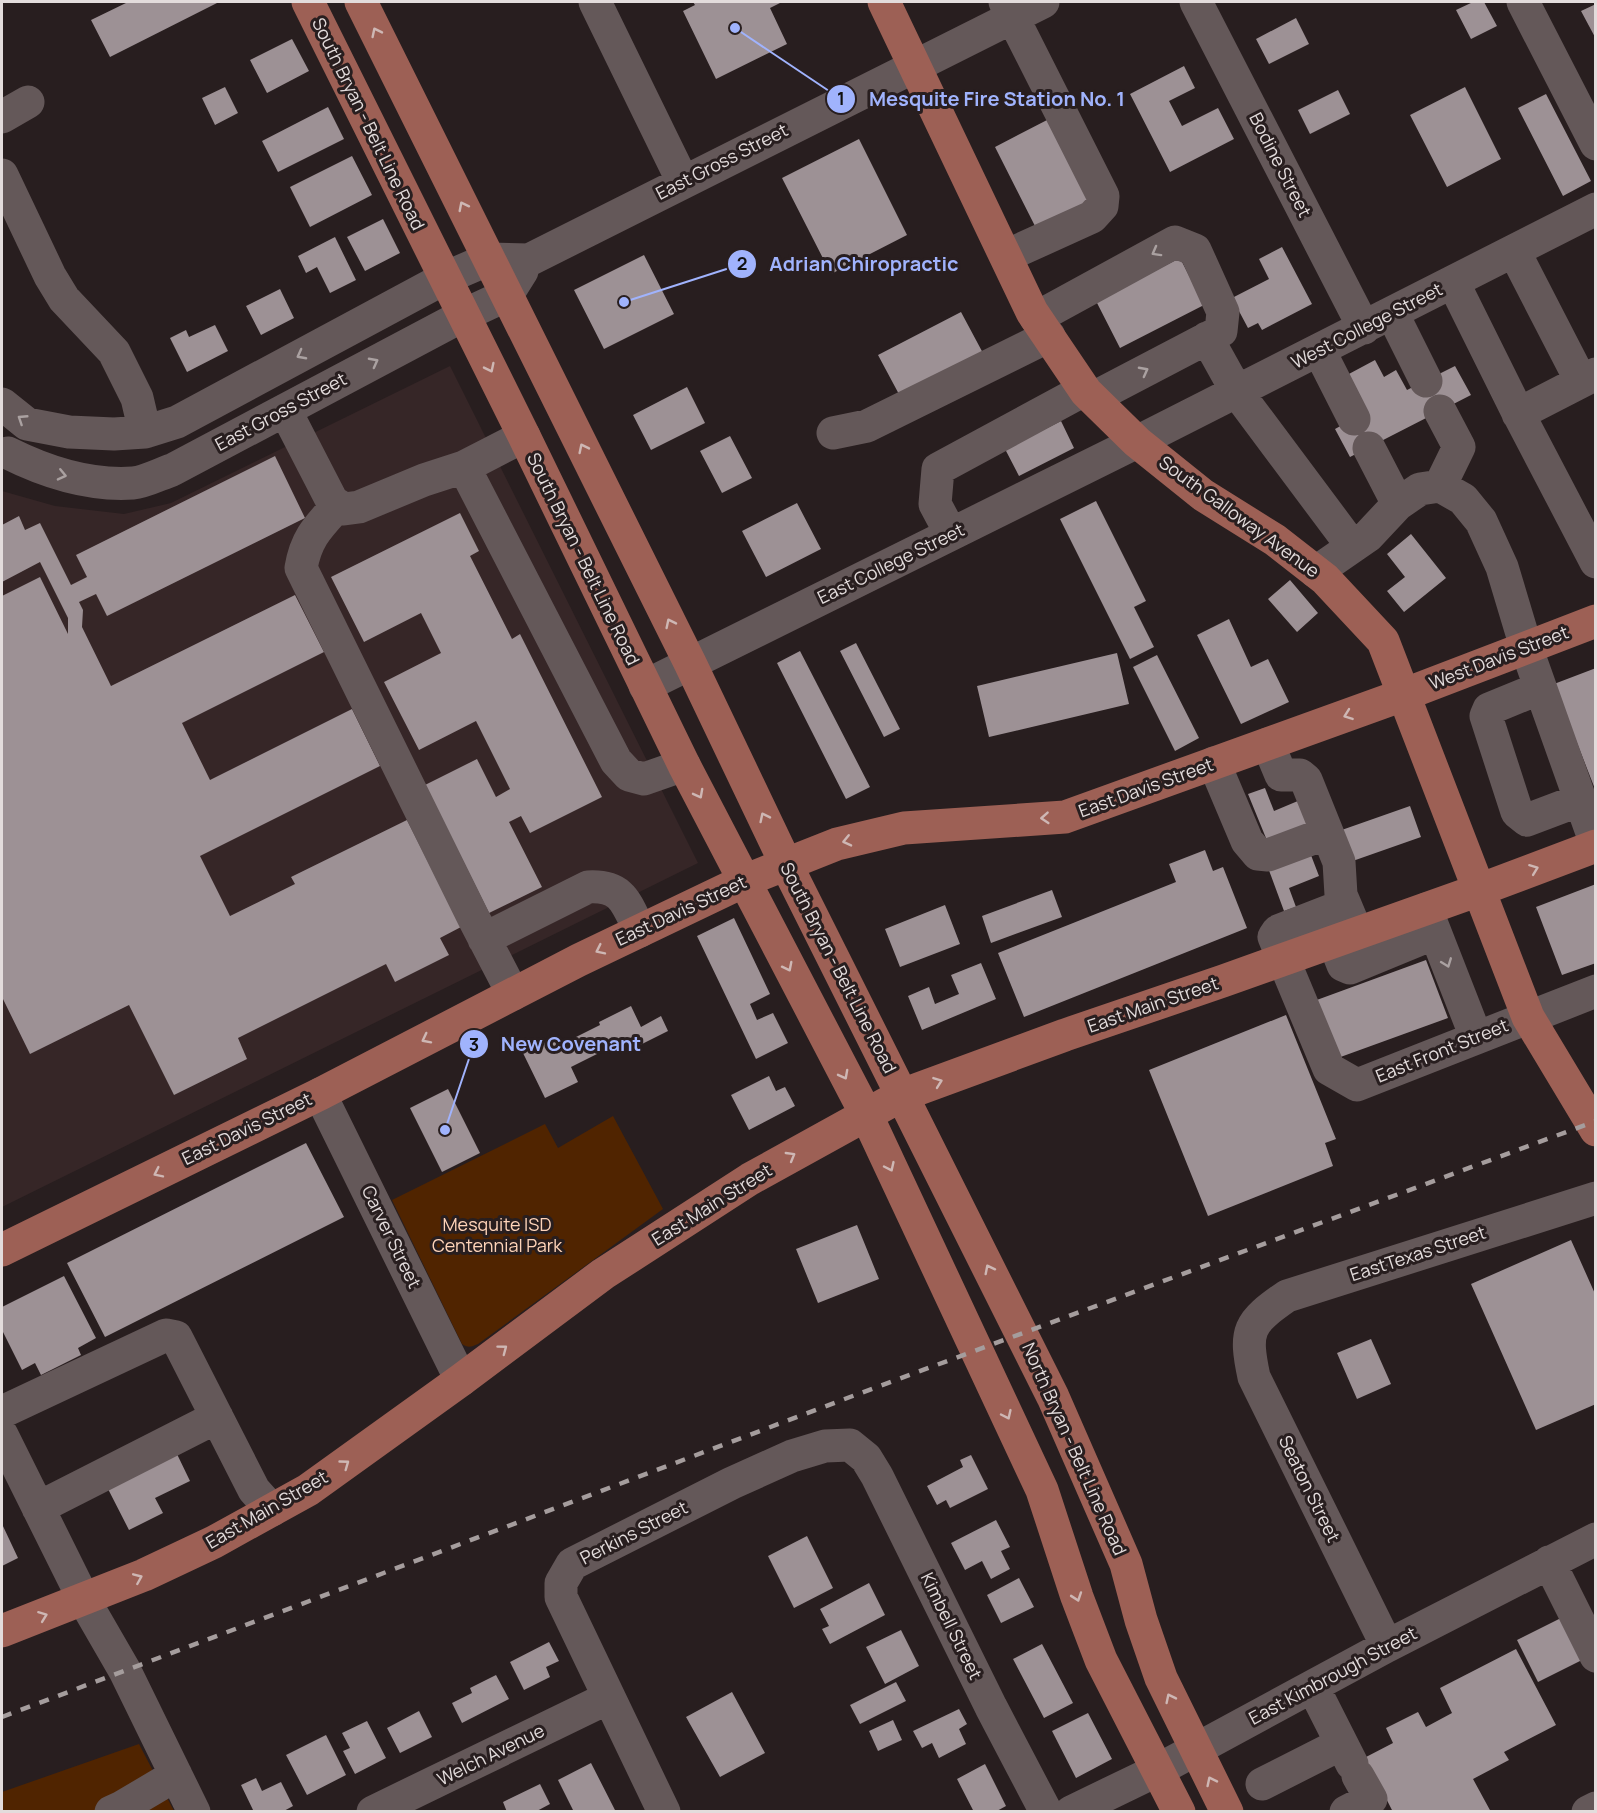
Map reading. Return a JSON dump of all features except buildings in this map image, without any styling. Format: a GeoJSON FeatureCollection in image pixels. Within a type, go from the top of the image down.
{"type":"FeatureCollection","features":[{"type":"Feature","properties":{"kind":"main road","name":"South Bryan - Belt Line Road"},"geometry":{"type":"LineString","coordinates":[[308,2],[524,436],[684,765],[866,1114]]}},
{"type":"Feature","properties":{"kind":"main road","name":"South Bryan - Belt Line Road"},"geometry":{"type":"LineString","coordinates":[[361,2],[902,1095]]}},
{"type":"Feature","properties":{"kind":"main road","name":"South Galloway Avenue"},"geometry":{"type":"LineString","coordinates":[[884,2],[1042,327],[1088,394],[1137,442],[1203,495],[1275,540],[1325,579],[1383,641],[1527,1017],[1596,1130]]}},
{"type":"Feature","properties":{"kind":"main road"},"geometry":{"type":"LineString","coordinates":[[361,109],[404,89]]}},
{"type":"Feature","properties":{"kind":"main road","name":"West Davis Street"},"geometry":{"type":"LineString","coordinates":[[1403,695],[1596,621]]}},
{"type":"Feature","properties":{"kind":"main road","name":"East Davis Street"},"geometry":{"type":"LineString","coordinates":[[2,1250],[320,1094],[640,931],[744,881],[786,864],[837,844],[904,828],[1065,817],[1403,695]]}},
{"type":"Feature","properties":{"kind":"main road"},"geometry":{"type":"LineString","coordinates":[[1431,921],[1479,890],[1596,845]]}},
{"type":"Feature","properties":{"kind":"main road","name":"East Main Street"},"geometry":{"type":"LineString","coordinates":[[2,1631],[144,1575],[214,1542],[308,1490],[603,1274],[750,1179],[902,1095],[1065,1035],[1282,960],[1345,927]]}},
{"type":"Feature","properties":{"kind":"main road"},"geometry":{"type":"LineString","coordinates":[[1527,1017],[1551,1027],[1596,1100]]}},
{"type":"Feature","properties":{"kind":"main road","name":"North Bryan - Belt Line Road"},"geometry":{"type":"LineString","coordinates":[[902,1095],[1053,1397],[1126,1564],[1141,1620],[1161,1678],[1227,1812]]}},
{"type":"Feature","properties":{"kind":"main road"},"geometry":{"type":"LineString","coordinates":[[866,1114],[1042,1490],[1090,1633],[1179,1812]]}},
{"type":"Feature","properties":{"kind":"street"},"geometry":{"type":"LineString","coordinates":[[595,2],[683,182]]}},
{"type":"Feature","properties":{"kind":"street","name":"East Gross Street"},"geometry":{"type":"LineString","coordinates":[[2,404],[27,424],[58,430],[114,434],[146,432],[177,422],[445,278],[489,259],[529,260],[915,64],[1009,10],[1043,2]]}},
{"type":"Feature","properties":{"kind":"street","name":"Bodine Street"},"geometry":{"type":"LineString","coordinates":[[1196,2],[1378,321],[1426,381]]}},
{"type":"Feature","properties":{"kind":"street"},"geometry":{"type":"LineString","coordinates":[[1524,2],[1596,144]]}},
{"type":"Feature","properties":{"kind":"street"},"geometry":{"type":"LineString","coordinates":[[1006,256],[1092,217],[1102,206],[1103,196],[1009,10]]}},
{"type":"Feature","properties":{"kind":"street"},"geometry":{"type":"LineString","coordinates":[[2,175],[50,276],[64,298],[114,352],[137,398],[146,432]]}},
{"type":"Feature","properties":{"kind":"street","name":"West College Street"},"geometry":{"type":"LineString","coordinates":[[1137,442],[1596,209]]}},
{"type":"Feature","properties":{"kind":"street"},"geometry":{"type":"LineString","coordinates":[[833,432],[867,426],[1042,327],[1175,242],[1195,250],[1223,312],[1221,331],[938,469],[935,504],[951,534]]}},
{"type":"Feature","properties":{"kind":"street"},"geometry":{"type":"LineString","coordinates":[[1514,251],[1588,377],[1518,414]]}},
{"type":"Feature","properties":{"kind":"street"},"geometry":{"type":"LineString","coordinates":[[507,295],[529,260]]}},
{"type":"Feature","properties":{"kind":"street"},"geometry":{"type":"LineString","coordinates":[[1453,282],[1518,414],[1596,562]]}},
{"type":"Feature","properties":{"kind":"street","name":"East Gross Street"},"geometry":{"type":"LineString","coordinates":[[4,450],[51,472],[94,482],[134,483],[172,470],[464,315],[507,295]]}},
{"type":"Feature","properties":{"kind":"street"},"geometry":{"type":"LineString","coordinates":[[1207,338],[1237,392],[1352,546]]}},
{"type":"Feature","properties":{"kind":"street"},"geometry":{"type":"LineString","coordinates":[[1319,350],[1354,418]]}},
{"type":"Feature","properties":{"kind":"street"},"geometry":{"type":"LineString","coordinates":[[285,410],[333,503],[344,509],[359,507],[464,466],[524,436]]}},
{"type":"Feature","properties":{"kind":"street"},"geometry":{"type":"LineString","coordinates":[[1440,411],[1459,447],[1440,486]]}},
{"type":"Feature","properties":{"kind":"street","name":"East College Street"},"geometry":{"type":"LineString","coordinates":[[645,686],[1137,442]]}},
{"type":"Feature","properties":{"kind":"street"},"geometry":{"type":"LineString","coordinates":[[1369,448],[1398,504]]}},
{"type":"Feature","properties":{"kind":"street"},"geometry":{"type":"LineString","coordinates":[[464,466],[616,761],[629,775],[644,779],[684,765]]}},
{"type":"Feature","properties":{"kind":"street"},"geometry":{"type":"LineString","coordinates":[[1316,572],[1368,536],[1398,504],[1420,489],[1440,486],[1463,499],[1481,521],[1502,567],[1526,647],[1596,845]]}},
{"type":"Feature","properties":{"kind":"street"},"geometry":{"type":"LineString","coordinates":[[338,505],[312,533],[304,550],[302,568],[513,994]]}},
{"type":"Feature","properties":{"kind":"street"},"geometry":{"type":"LineString","coordinates":[[1540,688],[1489,709],[1486,716],[1516,812],[1527,820],[1580,800]]}},
{"type":"Feature","properties":{"kind":"street"},"geometry":{"type":"LineString","coordinates":[[1268,744],[1281,775],[1300,775],[1306,780],[1339,862],[1345,927],[1342,965],[1350,968],[1431,921],[1476,1037]]}},
{"type":"Feature","properties":{"kind":"street"},"geometry":{"type":"LineString","coordinates":[[1214,763],[1247,842],[1258,854],[1268,855],[1327,833]]}},
{"type":"Feature","properties":{"kind":"street"},"geometry":{"type":"LineString","coordinates":[[484,939],[588,887],[604,886],[616,891],[628,906],[640,931]]}},
{"type":"Feature","properties":{"kind":"street","name":"East Front Street"},"geometry":{"type":"LineString","coordinates":[[1282,960],[1329,1069],[1357,1085],[1527,1017],[1591,996]]}},
{"type":"Feature","properties":{"kind":"street","name":"Carver Street"},"geometry":{"type":"LineString","coordinates":[[320,1094],[461,1380]]}},
{"type":"Feature","properties":{"kind":"street","name":"EastTexas Street"},"geometry":{"type":"LineString","coordinates":[[1251,1327],[1267,1310],[1287,1296],[1596,1198]]}},
{"type":"Feature","properties":{"kind":"street","name":"Seaton Street"},"geometry":{"type":"LineString","coordinates":[[1251,1327],[1248,1352],[1254,1377],[1387,1646]]}},
{"type":"Feature","properties":{"kind":"street"},"geometry":{"type":"LineString","coordinates":[[2,1412],[166,1335],[176,1337],[254,1490],[272,1510]]}},
{"type":"Feature","properties":{"kind":"street"},"geometry":{"type":"LineString","coordinates":[[38,1509],[217,1417]]}},
{"type":"Feature","properties":{"kind":"street"},"geometry":{"type":"LineString","coordinates":[[2,1435],[84,1600],[125,1671],[194,1812]]}},
{"type":"Feature","properties":{"kind":"street","name":"Perkins Street"},"geometry":{"type":"LineString","coordinates":[[664,1812],[561,1597],[561,1583],[572,1564],[732,1482],[792,1456],[825,1446],[850,1445]]}},
{"type":"Feature","properties":{"kind":"street","name":"Kimbell Street"},"geometry":{"type":"LineString","coordinates":[[850,1445],[866,1458],[877,1476],[990,1707],[1046,1812]]}},
{"type":"Feature","properties":{"kind":"street","name":"East Kimbrough Street"},"geometry":{"type":"LineString","coordinates":[[1071,1812],[1158,1770],[1387,1646],[1596,1539]]}},
{"type":"Feature","properties":{"kind":"street"},"geometry":{"type":"LineString","coordinates":[[1549,1563],[1596,1656]]}},
{"type":"Feature","properties":{"kind":"street"},"geometry":{"type":"LineString","coordinates":[[84,1600],[114,1623],[174,1739],[176,1775]]}},
{"type":"Feature","properties":{"kind":"street"},"geometry":{"type":"LineString","coordinates":[[1312,1687],[1371,1799],[1346,1812]]}},
{"type":"Feature","properties":{"kind":"street","name":"Welch Avenue"},"geometry":{"type":"LineString","coordinates":[[373,1812],[608,1698]]}},
{"type":"Feature","properties":{"kind":"street"},"geometry":{"type":"LineString","coordinates":[[1262,1784],[1350,1761]]}},
{"type":"Feature","properties":{"kind":"street"},"geometry":{"type":"LineString","coordinates":[[111,1812],[176,1775]]}},
{"type":"Feature","properties":{"kind":"street"},"geometry":{"type":"LineString","coordinates":[[1588,1812],[1596,1808]]}},
{"type":"Feature","properties":{"kind":"shaded area"},"geometry":{"type":"Polygon","coordinates":[[[450,366],[698,863],[2,1207],[2,491],[55,506],[124,514],[171,503],[450,366]]]}},
{"type":"Feature","properties":{"kind":"green space","name":"Mesquite ISD Centennial Park"},"geometry":{"type":"Polygon","coordinates":[[[613,1116],[663,1209],[478,1344],[470,1347],[462,1344],[392,1200],[545,1124],[558,1148],[613,1116]]]}},
{"type":"Feature","properties":{"kind":"green space"},"geometry":{"type":"Polygon","coordinates":[[[139,1744],[174,1811],[2,1811],[2,1792],[139,1744]]]}},
{"type":"Feature","properties":{"kind":"railway"},"geometry":{"type":"LineString","coordinates":[[2,1717],[850,1397],[1596,1121]]}},
{"type":"Feature","properties":{"kind":"place","name":"Mesquite Fire Station No. 1"},"geometry":{"type":"Point","coordinates":[735,28]}},
{"type":"Feature","properties":{"kind":"place","name":"Adrian Chiropractic"},"geometry":{"type":"Point","coordinates":[624,302]}},
{"type":"Feature","properties":{"kind":"place","name":"New Covenant"},"geometry":{"type":"Point","coordinates":[445,1130]}}]}
